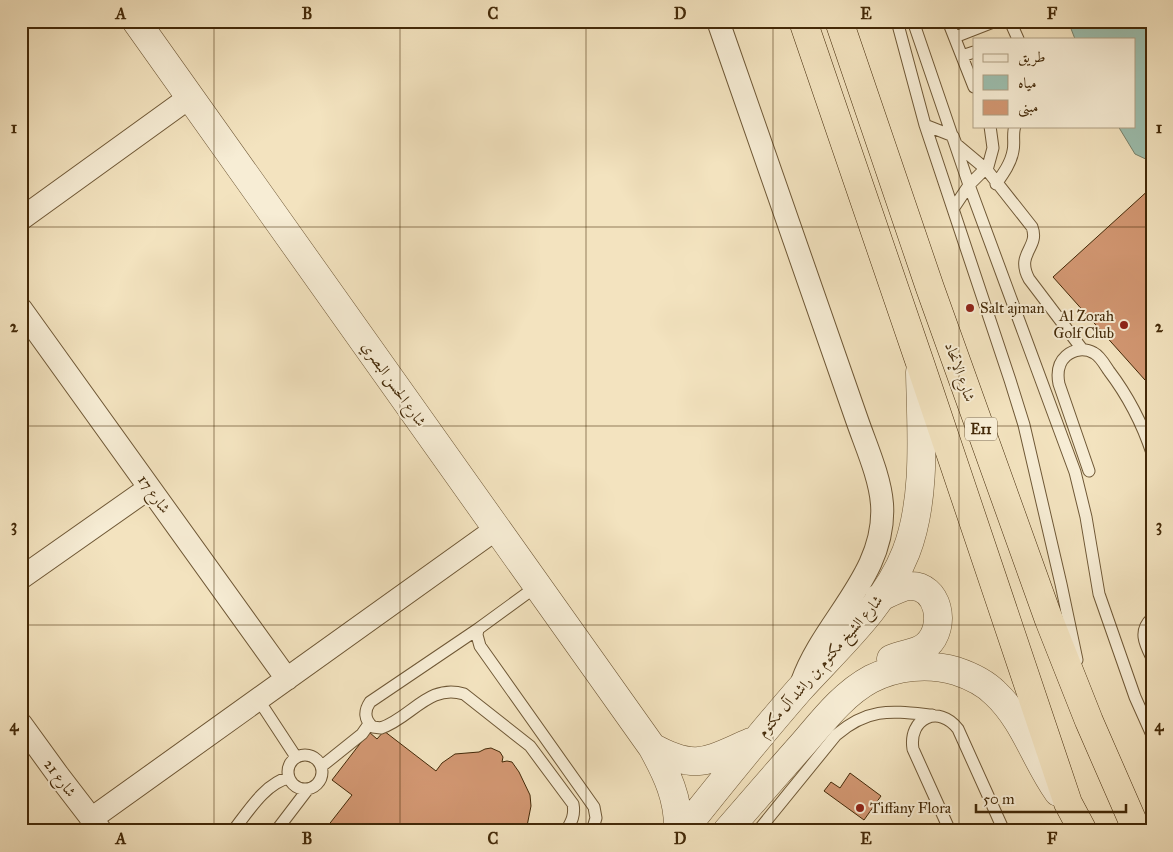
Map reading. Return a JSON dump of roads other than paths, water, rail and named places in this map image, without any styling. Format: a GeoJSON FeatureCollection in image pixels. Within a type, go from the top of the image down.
{"type":"FeatureCollection","features":[{"type":"Feature","properties":{"kind":"highway","name":"E11"},"geometry":{"type":"LineString","coordinates":[[803,21],[1068,803],[1083,831]]}},
{"type":"Feature","properties":{"kind":"highway","name":"شارع الإتحاد"},"geometry":{"type":"LineString","coordinates":[[839,21],[930,288],[1049,620],[1088,721],[1137,831]]}},
{"type":"Feature","properties":{"kind":"street","name":"شارع الحسن البصري"},"geometry":{"type":"LineString","coordinates":[[136,21],[652,748],[672,786],[676,803],[678,831]]}},
{"type":"Feature","properties":{"kind":"street"},"geometry":{"type":"LineString","coordinates":[[718,21],[857,420],[877,480],[882,503],[882,526],[878,548],[869,569],[817,648],[808,665],[800,689]]}},
{"type":"Feature","properties":{"kind":"street"},"geometry":{"type":"LineString","coordinates":[[21,219],[190,97]]}},
{"type":"Feature","properties":{"kind":"street","name":"شارع 17"},"geometry":{"type":"LineString","coordinates":[[21,309],[287,679]]}},
{"type":"Feature","properties":{"kind":"street","name":"شارع الشيخ مكتوم بن راشد آل مكتوم"},"geometry":{"type":"LineString","coordinates":[[683,831],[756,740],[880,598],[895,576],[906,552],[914,526],[921,474],[920,363]]}},
{"type":"Feature","properties":{"kind":"street"},"geometry":{"type":"LineString","coordinates":[[21,578],[149,488]]}},
{"type":"Feature","properties":{"kind":"street"},"geometry":{"type":"LineString","coordinates":[[96,825],[258,699],[496,529]]}},
{"type":"Feature","properties":{"kind":"street"},"geometry":{"type":"LineString","coordinates":[[871,679],[877,670],[894,657],[923,648],[928,644],[934,638],[939,624],[938,609],[934,601],[924,590],[909,586],[900,588],[880,598]]}},
{"type":"Feature","properties":{"kind":"street"},"geometry":{"type":"LineString","coordinates":[[727,831],[824,719],[844,699],[871,679],[901,669],[931,666],[973,677],[995,693],[1015,716],[1045,772],[1068,803]]}},
{"type":"Feature","properties":{"kind":"street","name":"شارع 21"},"geometry":{"type":"LineString","coordinates":[[21,724],[96,825]]}},
{"type":"Feature","properties":{"kind":"street","name":"شارع الحسن البصري"},"geometry":{"type":"LineString","coordinates":[[652,748],[671,758],[692,762],[714,759],[756,740]]}},
{"type":"Feature","properties":{"kind":"lane"},"geometry":{"type":"LineString","coordinates":[[897,21],[924,125],[1024,425],[1061,584],[1088,721]]}},
{"type":"Feature","properties":{"kind":"lane"},"geometry":{"type":"LineString","coordinates":[[913,21],[969,185],[1073,464],[1086,518],[1099,594],[1135,697],[1152,735]]}},
{"type":"Feature","properties":{"kind":"lane"},"geometry":{"type":"LineString","coordinates":[[948,21],[973,80]]}},
{"type":"Feature","properties":{"kind":"lane"},"geometry":{"type":"LineString","coordinates":[[955,37],[996,21]]}},
{"type":"Feature","properties":{"kind":"lane"},"geometry":{"type":"LineString","coordinates":[[1010,21],[1013,37]]}},
{"type":"Feature","properties":{"kind":"lane"},"geometry":{"type":"LineString","coordinates":[[962,56],[973,52]]}},
{"type":"Feature","properties":{"kind":"lane"},"geometry":{"type":"LineString","coordinates":[[924,125],[953,136],[956,144],[986,170],[1032,227],[1034,240],[1026,252],[1024,270],[1082,350]]}},
{"type":"Feature","properties":{"kind":"lane"},"geometry":{"type":"LineString","coordinates":[[953,209],[969,185],[986,170],[993,148],[990,128]]}},
{"type":"Feature","properties":{"kind":"lane"},"geometry":{"type":"LineString","coordinates":[[996,184],[1014,149],[1014,128]]}},
{"type":"Feature","properties":{"kind":"lane"},"geometry":{"type":"LineString","coordinates":[[1089,471],[1057,375],[1059,365],[1064,357],[1072,351],[1082,350],[1095,353],[1122,387],[1136,413],[1152,453]]}},
{"type":"Feature","properties":{"kind":"lane"},"geometry":{"type":"LineString","coordinates":[[537,586],[478,629],[374,698],[367,707],[366,713],[369,724],[377,729],[386,727],[432,696],[442,692],[453,691],[464,694],[521,738],[538,756],[572,804],[574,811],[573,819],[566,831]]}},
{"type":"Feature","properties":{"kind":"lane"},"geometry":{"type":"LineString","coordinates":[[1152,618],[1146,624],[1144,630],[1146,644],[1152,658]]}},
{"type":"Feature","properties":{"kind":"lane"},"geometry":{"type":"LineString","coordinates":[[478,629],[477,635],[480,646],[594,807],[596,818],[592,831]]}},
{"type":"Feature","properties":{"kind":"lane"},"geometry":{"type":"LineString","coordinates":[[258,699],[296,757]]}},
{"type":"Feature","properties":{"kind":"lane"},"geometry":{"type":"LineString","coordinates":[[758,831],[836,735],[848,725],[863,717],[878,713],[895,712],[936,715],[952,721],[958,728],[1004,831]]}},
{"type":"Feature","properties":{"kind":"lane"},"geometry":{"type":"LineString","coordinates":[[936,715],[926,717],[913,730],[913,749],[950,831]]}},
{"type":"Feature","properties":{"kind":"lane"},"geometry":{"type":"LineString","coordinates":[[322,766],[362,734],[369,724]]}},
{"type":"Feature","properties":{"kind":"lane"},"geometry":{"type":"LineString","coordinates":[[308,754],[314,756],[322,766],[323,772],[319,783],[314,787],[300,789],[293,785],[289,778],[289,766],[296,757],[308,754]]}},
{"type":"Feature","properties":{"kind":"lane"},"geometry":{"type":"LineString","coordinates":[[232,831],[269,788],[278,781],[289,778]]}},
{"type":"Feature","properties":{"kind":"lane"},"geometry":{"type":"LineString","coordinates":[[276,831],[308,789]]}},
{"type":"Feature","properties":{"kind":"water"},"geometry":{"type":"Polygon","coordinates":[[[1068,21],[1152,21],[1152,162],[1135,154],[1119,128],[1136,128],[1136,38],[1075,38],[1068,21]]]}},
{"type":"Feature","properties":{"kind":"place","name":"Salt ajman"},"geometry":{"type":"Point","coordinates":[970,308]}},
{"type":"Feature","properties":{"kind":"place","name":"Al Zorah Golf Club"},"geometry":{"type":"Point","coordinates":[1124,325]}},
{"type":"Feature","properties":{"kind":"place","name":"Tiffany Flora"},"geometry":{"type":"Point","coordinates":[860,808]}}]}
